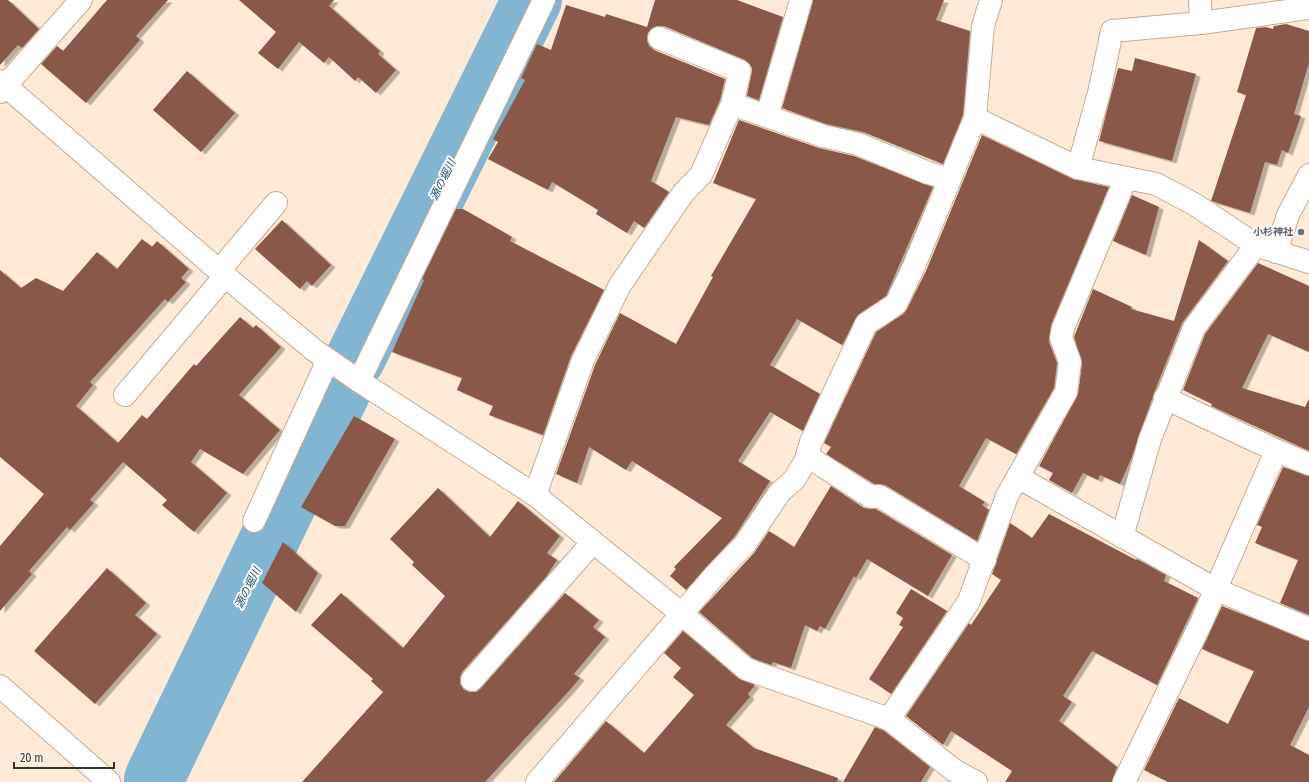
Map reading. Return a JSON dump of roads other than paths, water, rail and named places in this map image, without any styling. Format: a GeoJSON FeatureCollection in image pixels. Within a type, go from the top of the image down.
{"type":"FeatureCollection","features":[{"type":"Feature","properties":{"kind":"street"},"geometry":{"type":"LineString","coordinates":[[81,0],[2,86],[222,274],[328,360],[535,495],[682,614],[746,669],[889,719],[953,777],[976,782]]}},
{"type":"Feature","properties":{"kind":"street"},"geometry":{"type":"LineString","coordinates":[[359,381],[544,0]]}},
{"type":"Feature","properties":{"kind":"street"},"geometry":{"type":"LineString","coordinates":[[767,116],[801,0]]}},
{"type":"Feature","properties":{"kind":"street"},"geometry":{"type":"LineString","coordinates":[[537,782],[714,575],[745,544],[780,492],[794,480],[807,456],[811,442],[866,324],[896,304],[914,266],[950,179],[975,118],[983,26],[991,0]]}},
{"type":"Feature","properties":{"kind":"street"},"geometry":{"type":"LineString","coordinates":[[1200,0],[1202,23]]}},
{"type":"Feature","properties":{"kind":"street"},"geometry":{"type":"LineString","coordinates":[[1078,168],[1099,93],[1112,31],[1202,23],[1309,8]]}},
{"type":"Feature","properties":{"kind":"street"},"geometry":{"type":"LineString","coordinates":[[535,495],[583,360],[620,285],[684,192],[701,175],[732,104],[740,71],[659,38]]}},
{"type":"Feature","properties":{"kind":"street"},"geometry":{"type":"LineString","coordinates":[[732,104],[823,136],[858,144],[928,173],[950,179]]}},
{"type":"Feature","properties":{"kind":"street"},"geometry":{"type":"LineString","coordinates":[[975,118],[1078,168],[1156,184],[1194,204],[1266,248],[1309,262]]}},
{"type":"Feature","properties":{"kind":"street"},"geometry":{"type":"LineString","coordinates":[[1122,537],[1150,440],[1165,398],[1194,328],[1266,248],[1288,215],[1309,175]]}},
{"type":"Feature","properties":{"kind":"street"},"geometry":{"type":"LineString","coordinates":[[889,719],[969,601],[1007,496],[1066,392],[1070,362],[1061,338],[1063,328],[1126,178]]}},
{"type":"Feature","properties":{"kind":"street"},"geometry":{"type":"LineString","coordinates":[[125,395],[222,274],[276,203]]}},
{"type":"Feature","properties":{"kind":"street"},"geometry":{"type":"LineString","coordinates":[[254,520],[328,360]]}},
{"type":"Feature","properties":{"kind":"street"},"geometry":{"type":"LineString","coordinates":[[1165,398],[1276,451],[1309,464]]}},
{"type":"Feature","properties":{"kind":"street"},"geometry":{"type":"LineString","coordinates":[[1124,782],[1201,623],[1276,451]]}},
{"type":"Feature","properties":{"kind":"street"},"geometry":{"type":"LineString","coordinates":[[807,456],[870,497],[879,496],[984,560]]}},
{"type":"Feature","properties":{"kind":"street"},"geometry":{"type":"LineString","coordinates":[[1018,477],[1215,589],[1309,628]]}},
{"type":"Feature","properties":{"kind":"street"},"geometry":{"type":"LineString","coordinates":[[472,680],[593,542]]}},
{"type":"Feature","properties":{"kind":"street"},"geometry":{"type":"LineString","coordinates":[[0,686],[109,782]]}},
{"type":"Feature","properties":{"kind":"waterway","name":"源の堀川"},"geometry":{"type":"LineString","coordinates":[[355,359],[532,0]]}},
{"type":"Feature","properties":{"kind":"waterway","name":"源の堀川"},"geometry":{"type":"LineString","coordinates":[[155,782],[154,779],[340,393]]}},
{"type":"Feature","properties":{"kind":"place","name":"小杉神社"},"geometry":{"type":"Point","coordinates":[1301,232]}}]}
